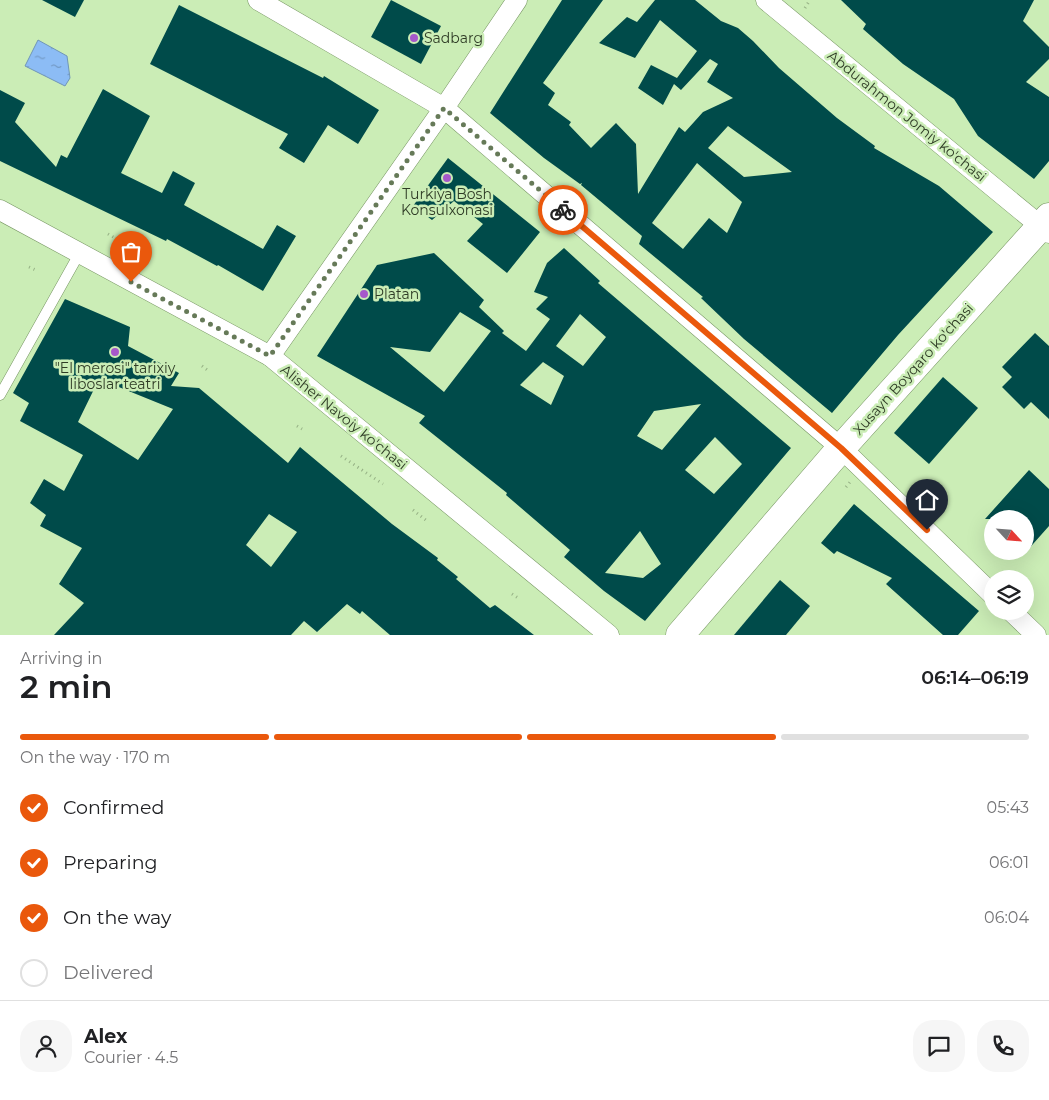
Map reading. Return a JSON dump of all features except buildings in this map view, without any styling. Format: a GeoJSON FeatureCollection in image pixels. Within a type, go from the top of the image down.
{"type":"FeatureCollection","features":[{"type":"Feature","properties":{"kind":"main road","name":"Xusayn Boyqaro ko'chasi"},"geometry":{"type":"LineString","coordinates":[[680,635],[841,448],[1046,225]]}},
{"type":"Feature","properties":{"kind":"street"},"geometry":{"type":"LineString","coordinates":[[258,0],[444,108],[841,448],[984,586]]}},
{"type":"Feature","properties":{"kind":"street"},"geometry":{"type":"LineString","coordinates":[[270,356],[444,108],[517,0]]}},
{"type":"Feature","properties":{"kind":"street","name":"Abdurahmon Jomiy ko'chasi"},"geometry":{"type":"LineString","coordinates":[[766,0],[1046,225]]}},
{"type":"Feature","properties":{"kind":"street","name":"Alisher Navoiy ko'chasi"},"geometry":{"type":"LineString","coordinates":[[0,210],[270,356],[609,635]]}},
{"type":"Feature","properties":{"kind":"street"},"geometry":{"type":"LineString","coordinates":[[1020,620],[1036,635]]}},
{"type":"Feature","properties":{"kind":"lane"},"geometry":{"type":"LineString","coordinates":[[0,395],[79,254]]}},
{"type":"Feature","properties":{"kind":"path"},"geometry":{"type":"LineString","coordinates":[[108,234],[115,238]]}},
{"type":"Feature","properties":{"kind":"path"},"geometry":{"type":"LineString","coordinates":[[29,267],[38,271]]}},
{"type":"Feature","properties":{"kind":"path"},"geometry":{"type":"LineString","coordinates":[[202,366],[210,372]]}},
{"type":"Feature","properties":{"kind":"path"},"geometry":{"type":"LineString","coordinates":[[297,426],[302,429]]}},
{"type":"Feature","properties":{"kind":"path"},"geometry":{"type":"LineString","coordinates":[[341,456],[383,484]]}},
{"type":"Feature","properties":{"kind":"path"},"geometry":{"type":"LineString","coordinates":[[413,510],[427,521]]}},
{"type":"Feature","properties":{"kind":"path"},"geometry":{"type":"LineString","coordinates":[[512,594],[518,598]]}},
{"type":"Feature","properties":{"kind":"water"},"geometry":{"type":"Polygon","coordinates":[[[38,40],[67,56],[70,78],[65,86],[25,66],[38,40]]]}},
{"type":"Feature","properties":{"kind":"way so far"},"geometry":{"type":"LineString","coordinates":[[131,282],[270,356],[444,108],[563,210]]}},
{"type":"Feature","properties":{"kind":"place","name":"Sadbarg"},"geometry":{"type":"Point","coordinates":[414,38]}},
{"type":"Feature","properties":{"kind":"place","name":"Turkiya Bosh Konsulxonasi"},"geometry":{"type":"Point","coordinates":[447,178]}},
{"type":"Feature","properties":{"kind":"place","name":"Platan"},"geometry":{"type":"Point","coordinates":[364,294]}},
{"type":"Feature","properties":{"kind":"place","name":"\"El merosi\" tarixiy liboslar teatri"},"geometry":{"type":"Point","coordinates":[115,352]}},
{"type":"Feature","properties":{"kind":"route"},"geometry":{"type":"LineString","coordinates":[[563,210],[841,448],[927,530]]}}]}
